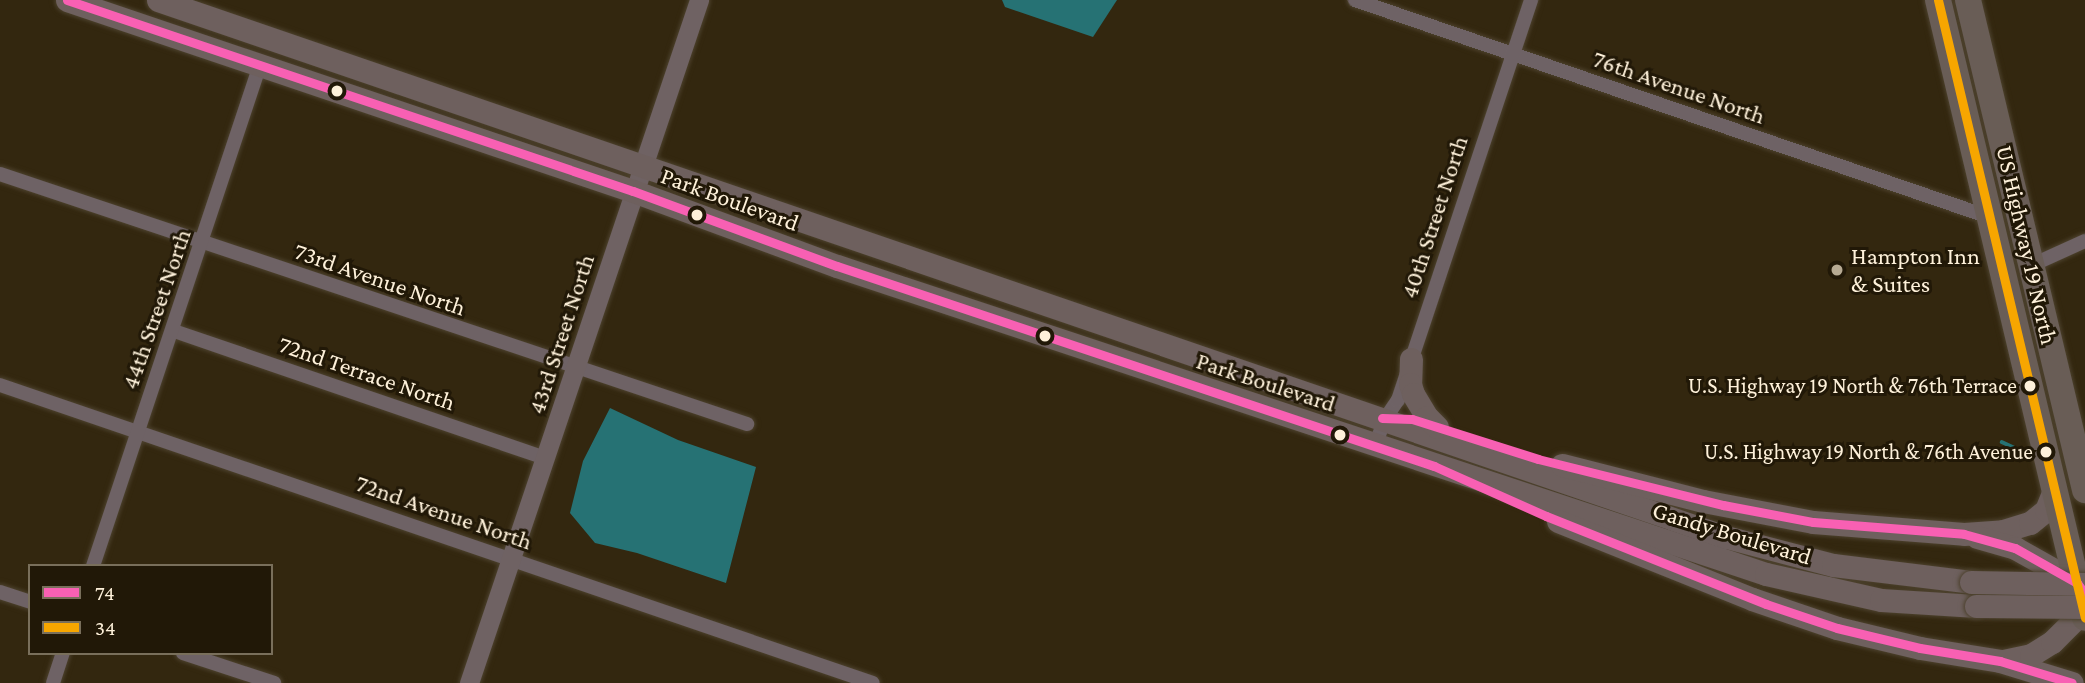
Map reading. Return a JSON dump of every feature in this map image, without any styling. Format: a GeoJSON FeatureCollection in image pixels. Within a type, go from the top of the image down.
{"type":"FeatureCollection","features":[{"type":"Feature","properties":{"kind":"highway","name":"US Highway 19 North"},"geometry":{"type":"LineString","coordinates":[[1938,0],[2054,490],[2082,594]]}},
{"type":"Feature","properties":{"kind":"highway","name":"US Highway 19 North"},"geometry":{"type":"LineString","coordinates":[[1968,0],[2085,490]]}},
{"type":"Feature","properties":{"kind":"main road","name":"Park Boulevard"},"geometry":{"type":"LineString","coordinates":[[67,0],[633,191],[836,266],[1376,446]]}},
{"type":"Feature","properties":{"kind":"main road","name":"Park Boulevard"},"geometry":{"type":"LineString","coordinates":[[158,0],[1385,419]]}},
{"type":"Feature","properties":{"kind":"main road"},"geometry":{"type":"LineString","coordinates":[[163,33],[175,28],[188,28],[220,34],[239,28]]}},
{"type":"Feature","properties":{"kind":"main road"},"geometry":{"type":"LineString","coordinates":[[260,65],[269,58],[281,57],[318,64],[333,60]]}},
{"type":"Feature","properties":{"kind":"main road"},"geometry":{"type":"LineString","coordinates":[[836,266],[895,267],[992,298],[1005,298],[1007,291]]}},
{"type":"Feature","properties":{"kind":"main road"},"geometry":{"type":"LineString","coordinates":[[1003,322],[1010,313],[1033,313],[1179,362],[1219,363]]}},
{"type":"Feature","properties":{"kind":"main road"},"geometry":{"type":"LineString","coordinates":[[1411,359],[1410,384],[1413,394],[1427,417],[1437,427]]}},
{"type":"Feature","properties":{"kind":"main road"},"geometry":{"type":"LineString","coordinates":[[1385,419],[1412,419],[1551,462],[1713,503],[1813,522],[1964,534],[2003,531],[2031,523],[2046,510],[2054,490]]}},
{"type":"Feature","properties":{"kind":"main road","name":"Gandy Boulevard"},"geometry":{"type":"LineString","coordinates":[[1385,419],[1726,537],[1833,565],[2082,594]]}},
{"type":"Feature","properties":{"kind":"main road","name":"Gandy Boulevard"},"geometry":{"type":"LineString","coordinates":[[1376,446],[1766,574],[1881,600],[1976,606],[2082,594]]}},
{"type":"Feature","properties":{"kind":"main road"},"geometry":{"type":"LineString","coordinates":[[1434,466],[1546,516],[1766,604],[1838,628],[1920,648],[2000,661],[2072,683]]}},
{"type":"Feature","properties":{"kind":"main road"},"geometry":{"type":"LineString","coordinates":[[1964,534],[2015,548],[2082,594],[2052,642],[2031,655],[2000,661]]}},
{"type":"Feature","properties":{"kind":"street","name":"43rd Street North"},"geometry":{"type":"LineString","coordinates":[[469,683],[576,369],[641,164],[699,0]]}},
{"type":"Feature","properties":{"kind":"street","name":"76th Avenue North"},"geometry":{"type":"LineString","coordinates":[[1355,0],[1989,216]]}},
{"type":"Feature","properties":{"kind":"street","name":"40th Street North"},"geometry":{"type":"LineString","coordinates":[[1376,446],[1385,419],[1398,400],[1531,0]]}},
{"type":"Feature","properties":{"kind":"street","name":"44th Street North"},"geometry":{"type":"LineString","coordinates":[[94,564],[174,331],[260,65]]}},
{"type":"Feature","properties":{"kind":"street","name":"73rd Avenue North"},"geometry":{"type":"LineString","coordinates":[[0,174],[576,369],[747,424]]}},
{"type":"Feature","properties":{"kind":"street"},"geometry":{"type":"LineString","coordinates":[[2032,265],[2085,241]]}},
{"type":"Feature","properties":{"kind":"street","name":"72nd Terrace North"},"geometry":{"type":"LineString","coordinates":[[174,331],[545,458]]}},
{"type":"Feature","properties":{"kind":"street","name":"72nd Avenue North"},"geometry":{"type":"LineString","coordinates":[[0,385],[873,683]]}},
{"type":"Feature","properties":{"kind":"street"},"geometry":{"type":"LineString","coordinates":[[0,592],[28,601]]}},
{"type":"Feature","properties":{"kind":"street"},"geometry":{"type":"LineString","coordinates":[[53,683],[62,655]]}},
{"type":"Feature","properties":{"kind":"street"},"geometry":{"type":"LineString","coordinates":[[189,655],[274,683]]}},
{"type":"Feature","properties":{"kind":"water"},"geometry":{"type":"Polygon","coordinates":[[[1002,0],[1117,0],[1093,37],[1005,7],[1002,0]]]}},
{"type":"Feature","properties":{"kind":"water"},"geometry":{"type":"Polygon","coordinates":[[[610,408],[678,440],[756,467],[726,583],[637,553],[595,543],[570,513],[583,461],[610,408]]]}},
{"type":"Feature","properties":{"kind":"waterway"},"geometry":{"type":"LineString","coordinates":[[2002,442],[2034,457]]}},
{"type":"Feature","properties":{"kind":"transit line","name":"74"},"geometry":{"type":"LineString","coordinates":[[67,0],[633,191],[837,266],[1434,466],[1546,516],[1766,604],[1837,628],[1920,648],[2000,661],[2072,683]]}},
{"type":"Feature","properties":{"kind":"transit line","name":"34"},"geometry":{"type":"LineString","coordinates":[[1938,0],[2085,618]]}},
{"type":"Feature","properties":{"kind":"transit line","name":"74"},"geometry":{"type":"LineString","coordinates":[[1382,418],[1412,419],[1538,459],[1723,505],[1813,522],[1964,534],[2015,548],[2077,583],[2085,594]]}},
{"type":"Feature","properties":{"kind":"place","name":"Hampton Inn & Suites"},"geometry":{"type":"Point","coordinates":[1837,270]}},
{"type":"Feature","properties":{"kind":"place","name":"U.S. Highway 19 North & 76th Terrace"},"geometry":{"type":"Point","coordinates":[2030,386]}},
{"type":"Feature","properties":{"kind":"place","name":"U.S. Highway 19 North & 76th Avenue"},"geometry":{"type":"Point","coordinates":[2046,452]}}]}
